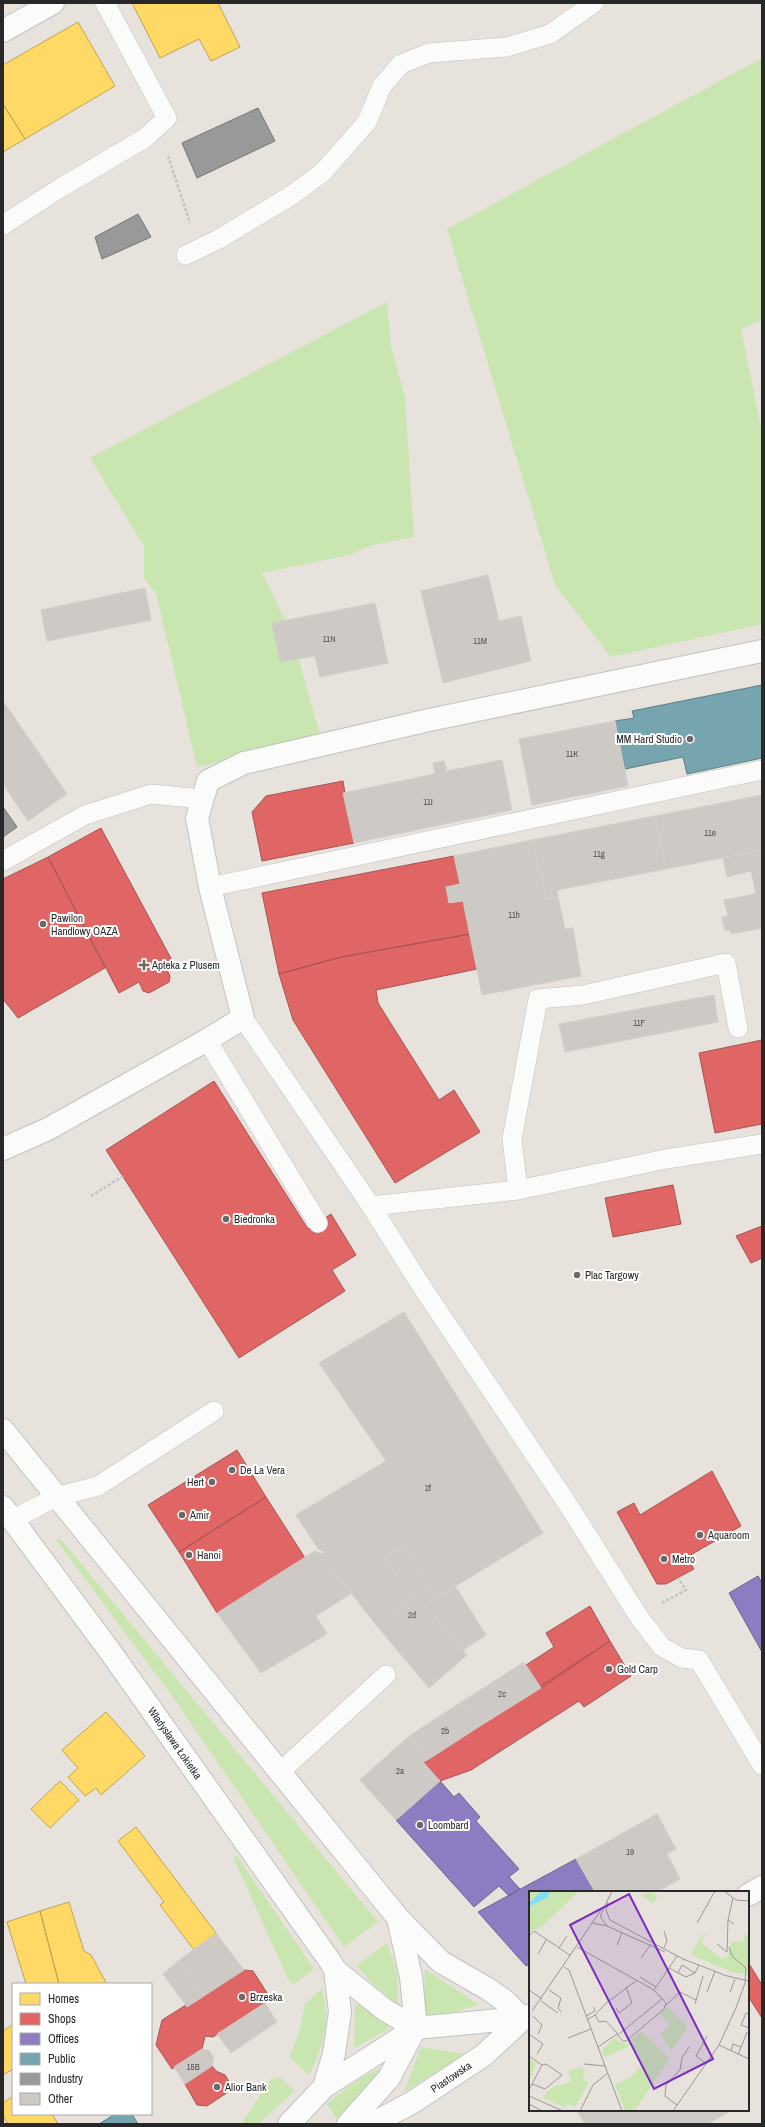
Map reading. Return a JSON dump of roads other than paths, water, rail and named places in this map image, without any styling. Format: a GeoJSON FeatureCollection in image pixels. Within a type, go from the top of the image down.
{"type":"FeatureCollection","features":[{"type":"Feature","properties":{"kind":"street"},"geometry":{"type":"LineString","coordinates":[[3,31],[53,3]]}},
{"type":"Feature","properties":{"kind":"street"},"geometry":{"type":"LineString","coordinates":[[3,1150],[48,1129],[207,1040],[243,1018],[210,887],[197,818],[208,781],[244,764],[428,720],[762,650]]}},
{"type":"Feature","properties":{"kind":"street"},"geometry":{"type":"LineString","coordinates":[[3,1430],[398,1918],[441,1962],[488,1989],[526,2016]]}},
{"type":"Feature","properties":{"kind":"street","name":"Władysława Łokietka"},"geometry":{"type":"LineString","coordinates":[[7,1513],[34,1547],[109,1650],[335,1970],[385,2010],[416,2028]]}},
{"type":"Feature","properties":{"kind":"street"},"geometry":{"type":"LineString","coordinates":[[749,1894],[762,1888]]}},
{"type":"Feature","properties":{"kind":"street"},"geometry":{"type":"LineString","coordinates":[[348,2124],[389,2078],[416,2028],[411,1977],[398,1918]]}},
{"type":"Feature","properties":{"kind":"street","name":"Władysława Łokietka"},"geometry":{"type":"LineString","coordinates":[[289,2124],[324,2087],[334,2054],[340,2012],[335,1970]]}},
{"type":"Feature","properties":{"kind":"street"},"geometry":{"type":"LineString","coordinates":[[324,2087],[416,2028],[526,2016]]}},
{"type":"Feature","properties":{"kind":"street","name":"Piastowska"},"geometry":{"type":"LineString","coordinates":[[372,2124],[413,2102],[484,2054],[526,2016]]}},
{"type":"Feature","properties":{"kind":"lane"},"geometry":{"type":"LineString","coordinates":[[3,225],[57,190],[145,138],[167,118],[105,3]]}},
{"type":"Feature","properties":{"kind":"lane"},"geometry":{"type":"LineString","coordinates":[[186,255],[219,239],[292,195],[322,172],[368,122],[382,86],[401,64],[429,53],[507,47],[550,34],[594,3]]}},
{"type":"Feature","properties":{"kind":"lane"},"geometry":{"type":"LineString","coordinates":[[210,887],[762,770]]}},
{"type":"Feature","properties":{"kind":"lane"},"geometry":{"type":"LineString","coordinates":[[3,861],[85,816],[151,794],[202,799]]}},
{"type":"Feature","properties":{"kind":"lane"},"geometry":{"type":"LineString","coordinates":[[518,1190],[512,1140],[538,999],[583,995],[726,963],[738,1028]]}},
{"type":"Feature","properties":{"kind":"lane"},"geometry":{"type":"LineString","coordinates":[[243,1018],[371,1206],[422,1287],[565,1500],[639,1617],[662,1647],[682,1658],[699,1660],[762,1765]]}},
{"type":"Feature","properties":{"kind":"lane"},"geometry":{"type":"LineString","coordinates":[[207,1040],[318,1223]]}},
{"type":"Feature","properties":{"kind":"lane"},"geometry":{"type":"LineString","coordinates":[[371,1206],[518,1190],[666,1159],[762,1144]]}},
{"type":"Feature","properties":{"kind":"lane","name":"Władysława Łokietka"},"geometry":{"type":"LineString","coordinates":[[7,1513],[56,1497],[98,1486],[214,1411]]}},
{"type":"Feature","properties":{"kind":"lane"},"geometry":{"type":"LineString","coordinates":[[280,1772],[386,1675]]}},
{"type":"Feature","properties":{"kind":"place","name":"MM Hard Studio"},"geometry":{"type":"Point","coordinates":[690,739]}},
{"type":"Feature","properties":{"kind":"place","name":"Pawilon Handlowy OAZA"},"geometry":{"type":"Point","coordinates":[43,924]}},
{"type":"Feature","properties":{"kind":"place","name":"Apteka z Plusem"},"geometry":{"type":"Point","coordinates":[144,965]}},
{"type":"Feature","properties":{"kind":"place","name":"Biedronka"},"geometry":{"type":"Point","coordinates":[226,1219]}},
{"type":"Feature","properties":{"kind":"place","name":"Plac Targowy"},"geometry":{"type":"Point","coordinates":[577,1275]}},
{"type":"Feature","properties":{"kind":"place","name":"De La Vera"},"geometry":{"type":"Point","coordinates":[232,1470]}},
{"type":"Feature","properties":{"kind":"place","name":"Hert"},"geometry":{"type":"Point","coordinates":[212,1482]}},
{"type":"Feature","properties":{"kind":"place","name":"Amir"},"geometry":{"type":"Point","coordinates":[182,1515]}},
{"type":"Feature","properties":{"kind":"place","name":"Aquaroom"},"geometry":{"type":"Point","coordinates":[700,1535]}},
{"type":"Feature","properties":{"kind":"place","name":"Hanoi"},"geometry":{"type":"Point","coordinates":[189,1555]}},
{"type":"Feature","properties":{"kind":"place","name":"Metro"},"geometry":{"type":"Point","coordinates":[664,1559]}},
{"type":"Feature","properties":{"kind":"place","name":"Gold Carp"},"geometry":{"type":"Point","coordinates":[609,1669]}},
{"type":"Feature","properties":{"kind":"place","name":"Loombard"},"geometry":{"type":"Point","coordinates":[420,1825]}},
{"type":"Feature","properties":{"kind":"place","name":"Brzeska"},"geometry":{"type":"Point","coordinates":[242,1997]}},
{"type":"Feature","properties":{"kind":"place","name":"Alior Bank"},"geometry":{"type":"Point","coordinates":[217,2087]}}]}
